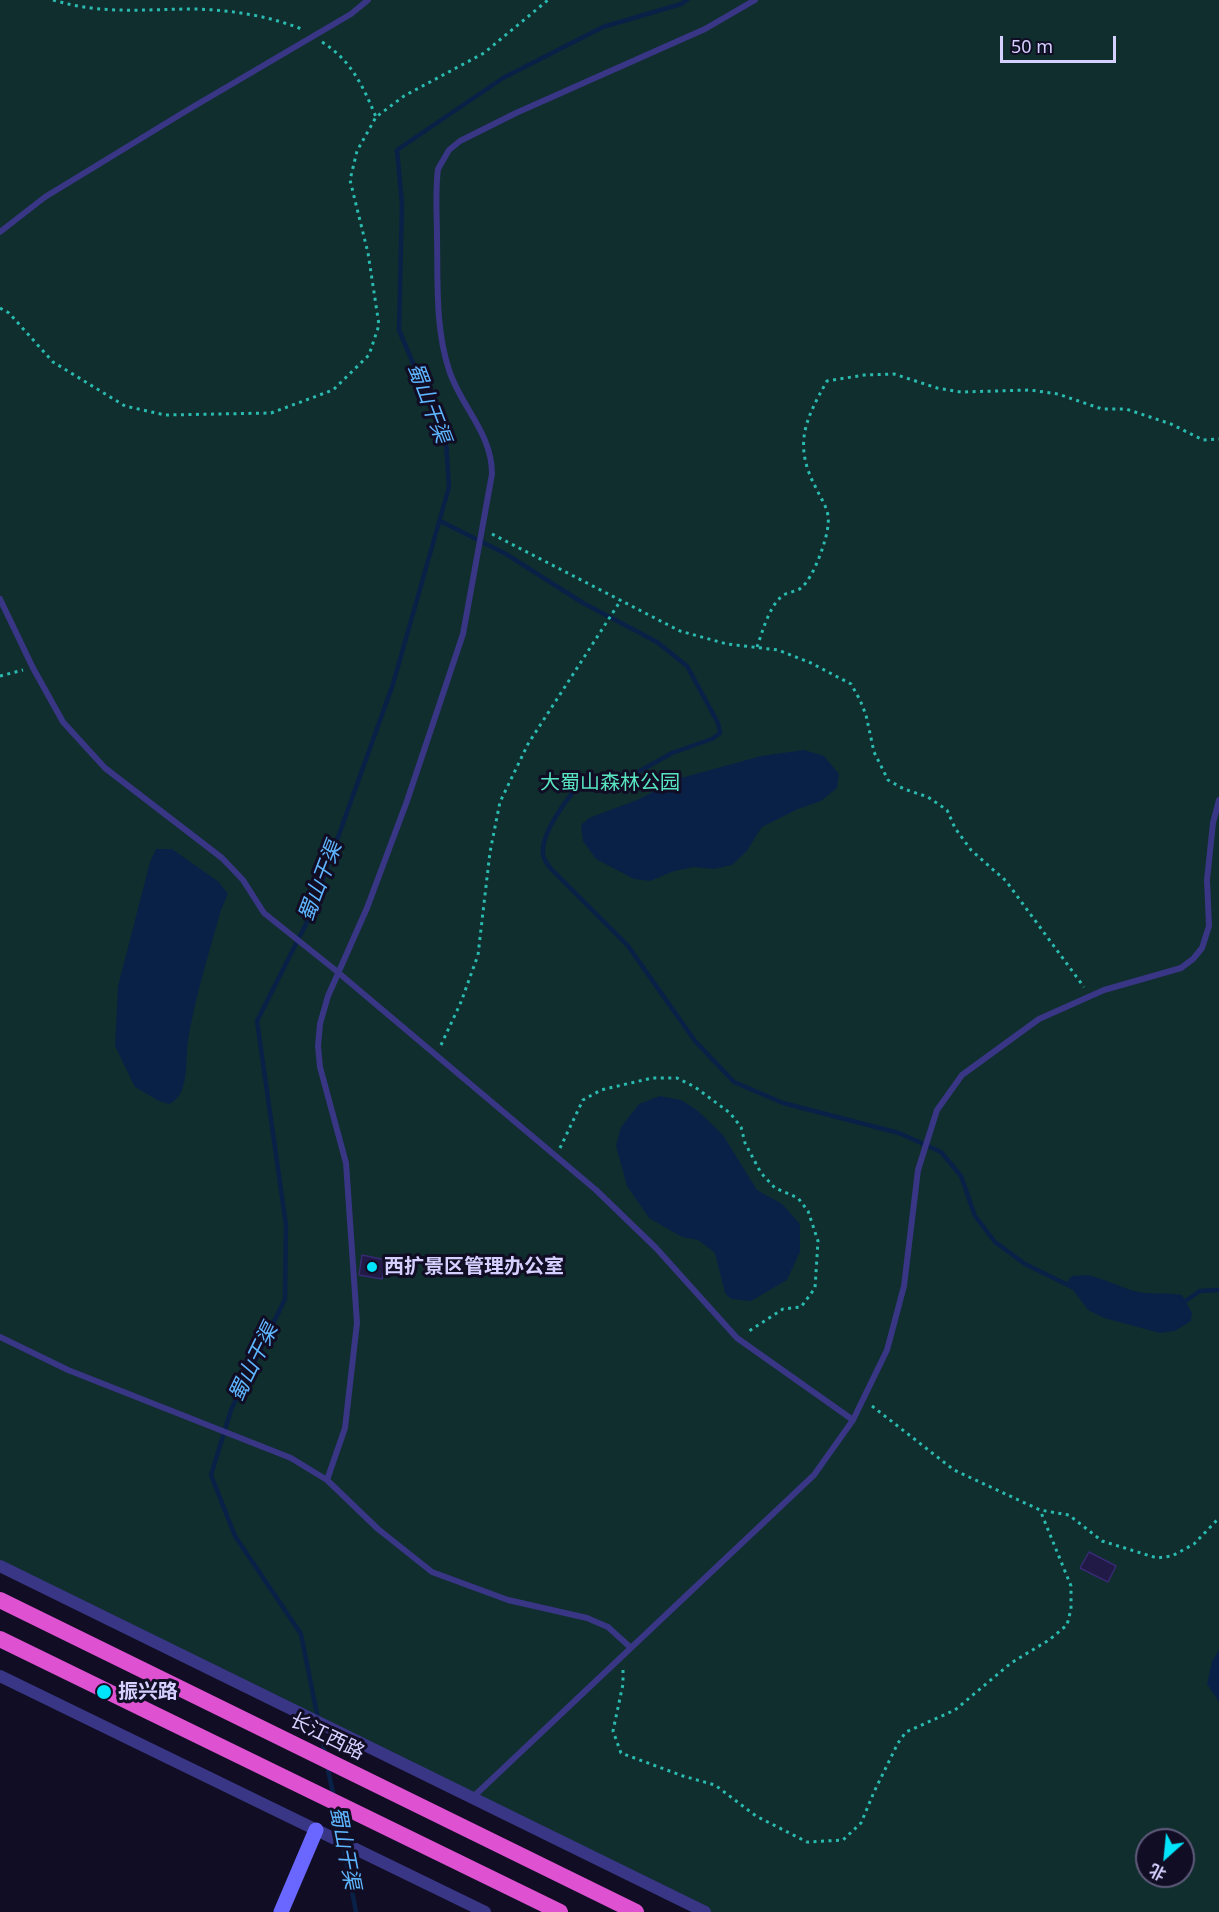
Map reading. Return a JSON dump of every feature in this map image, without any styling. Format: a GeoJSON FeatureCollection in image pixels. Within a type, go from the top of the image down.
{"type":"FeatureCollection","features":[{"type":"Feature","properties":{"kind":"highway","name":"长江西路"},"geometry":{"type":"LineString","coordinates":[[0,1600],[636,1912]]}},
{"type":"Feature","properties":{"kind":"highway"},"geometry":{"type":"LineString","coordinates":[[0,1639],[560,1912]]}},
{"type":"Feature","properties":{"kind":"main road"},"geometry":{"type":"LineString","coordinates":[[281,1912],[316,1830]]}},
{"type":"Feature","properties":{"kind":"street"},"geometry":{"type":"LineString","coordinates":[[0,1566],[705,1912]]}},
{"type":"Feature","properties":{"kind":"street"},"geometry":{"type":"LineString","coordinates":[[0,1676],[485,1912]]}},
{"type":"Feature","properties":{"kind":"lane"},"geometry":{"type":"LineString","coordinates":[[0,232],[45,197],[351,14],[368,0]]}},
{"type":"Feature","properties":{"kind":"lane"},"geometry":{"type":"LineString","coordinates":[[327,1480],[345,1428],[357,1323],[346,1163],[320,1067],[318,1046],[320,1024],[337,971],[367,908],[407,801],[463,634],[492,474],[492,460],[487,442],[454,382],[448,367],[438,321],[438,175],[442,160],[460,141],[705,29],[754,0]]}},
{"type":"Feature","properties":{"kind":"lane"},"geometry":{"type":"LineString","coordinates":[[0,599],[33,668],[63,722],[105,768],[222,858],[243,880],[264,914],[337,971],[596,1190],[656,1248],[737,1338],[853,1420]]}},
{"type":"Feature","properties":{"kind":"lane"},"geometry":{"type":"LineString","coordinates":[[472,1798],[814,1475],[853,1420],[887,1350],[904,1286],[918,1170],[937,1110],[951,1088],[967,1071],[1039,1019],[1104,990],[1181,968],[1193,959],[1202,948],[1209,926],[1207,880],[1213,823],[1219,800]]}},
{"type":"Feature","properties":{"kind":"lane"},"geometry":{"type":"LineString","coordinates":[[0,1337],[68,1370],[218,1427],[291,1458],[327,1480],[378,1529],[432,1572],[508,1600],[587,1617],[608,1627],[631,1648]]}},
{"type":"Feature","properties":{"kind":"path"},"geometry":{"type":"LineString","coordinates":[[53,0],[76,7],[126,11],[196,9],[256,15],[302,29],[335,50],[360,81],[376,117]]}},
{"type":"Feature","properties":{"kind":"path"},"geometry":{"type":"LineString","coordinates":[[0,308],[9,313],[53,362],[125,406],[165,415],[271,414],[333,390],[369,355],[379,325],[368,253],[350,180],[357,151],[376,117],[404,96],[484,53],[548,0]]}},
{"type":"Feature","properties":{"kind":"path"},"geometry":{"type":"LineString","coordinates":[[757,647],[767,619],[781,597],[802,587],[813,572],[828,527],[827,508],[807,469],[802,440],[812,407],[827,381],[864,375],[894,374],[937,388],[961,392],[1030,390],[1058,394],[1102,409],[1126,409],[1171,424],[1203,440],[1219,439]]}},
{"type":"Feature","properties":{"kind":"path"},"geometry":{"type":"LineString","coordinates":[[482,531],[680,631],[727,644],[778,650],[812,663],[851,684],[861,700],[874,752],[888,780],[904,789],[928,797],[947,810],[955,828],[971,850],[1006,881],[1091,996]]}},
{"type":"Feature","properties":{"kind":"path"},"geometry":{"type":"LineString","coordinates":[[436,1054],[461,1002],[478,955],[490,852],[500,802],[528,744],[621,600]]}},
{"type":"Feature","properties":{"kind":"path"},"geometry":{"type":"LineString","coordinates":[[0,676],[33,668]]}},
{"type":"Feature","properties":{"kind":"path"},"geometry":{"type":"LineString","coordinates":[[556,1156],[583,1100],[601,1090],[652,1078],[677,1078],[695,1087],[730,1113],[741,1127],[745,1143],[761,1173],[775,1188],[798,1198],[808,1211],[818,1241],[815,1288],[801,1307],[783,1309],[737,1338]]}},
{"type":"Feature","properties":{"kind":"path"},"geometry":{"type":"LineString","coordinates":[[863,1399],[954,1470],[1040,1509],[1069,1515],[1102,1541],[1157,1558],[1172,1556],[1194,1544],[1219,1518]]}},
{"type":"Feature","properties":{"kind":"path"},"geometry":{"type":"LineString","coordinates":[[622,1656],[623,1684],[613,1731],[621,1753],[715,1785],[756,1816],[807,1842],[843,1840],[861,1823],[874,1791],[906,1732],[955,1710],[1011,1663],[1048,1640],[1066,1625],[1071,1609],[1071,1586],[1040,1509]]}},
{"type":"Feature","properties":{"kind":"green space","name":"大蜀山森林公园"},"geometry":{"type":"Polygon","coordinates":[[[0,0],[1219,0],[1219,1912],[705,1912],[0,1566],[0,0]]]}},
{"type":"Feature","properties":{"kind":"water"},"geometry":{"type":"Polygon","coordinates":[[[804,750],[824,756],[839,774],[837,788],[821,801],[798,809],[762,827],[746,852],[732,865],[714,869],[694,867],[674,871],[650,881],[634,879],[596,859],[583,841],[581,825],[589,818],[637,800],[681,778],[761,756],[804,750]]]}},
{"type":"Feature","properties":{"kind":"water"},"geometry":{"type":"Polygon","coordinates":[[[156,849],[172,849],[219,882],[228,894],[221,910],[194,1008],[183,1086],[176,1100],[169,1104],[135,1087],[115,1046],[118,986],[150,862],[156,849]]]}},
{"type":"Feature","properties":{"kind":"water"},"geometry":{"type":"Polygon","coordinates":[[[660,1096],[681,1100],[698,1111],[723,1135],[757,1190],[782,1204],[800,1224],[800,1252],[787,1280],[751,1301],[731,1299],[725,1293],[715,1253],[698,1240],[682,1237],[649,1218],[627,1186],[616,1146],[621,1127],[639,1104],[660,1096]]]}},
{"type":"Feature","properties":{"kind":"water"},"geometry":{"type":"Polygon","coordinates":[[[1088,1275],[1134,1291],[1182,1295],[1192,1313],[1191,1321],[1175,1331],[1160,1333],[1104,1318],[1088,1310],[1067,1282],[1072,1276],[1088,1275]]]}},
{"type":"Feature","properties":{"kind":"water"},"geometry":{"type":"Polygon","coordinates":[[[1219,1650],[1219,1702],[1207,1684],[1212,1661],[1219,1650]]]}},
{"type":"Feature","properties":{"kind":"building","name":"西扩景区管理办公室"},"geometry":{"type":"Polygon","coordinates":[[[362,1255],[386,1260],[382,1279],[359,1275],[362,1255]]]}},
{"type":"Feature","properties":{"kind":"building"},"geometry":{"type":"Polygon","coordinates":[[[1089,1552],[1116,1566],[1108,1582],[1080,1568],[1089,1552]]]}},
{"type":"Feature","properties":{"kind":"waterway","name":"蜀山干渠"},"geometry":{"type":"LineString","coordinates":[[325,1754],[301,1634],[235,1536],[211,1475],[231,1410],[285,1299],[286,1225],[257,1021],[309,918],[393,684],[449,487],[446,441],[399,330],[402,204],[397,150],[503,78],[603,27],[681,4],[687,0]]}},
{"type":"Feature","properties":{"kind":"waterway"},"geometry":{"type":"LineString","coordinates":[[440,521],[506,554],[583,603],[657,642],[687,666],[718,723],[720,733],[712,739],[672,753],[622,781],[577,787],[548,831],[543,850],[544,858],[551,869],[628,946],[695,1041],[734,1082],[783,1103],[899,1133],[941,1152],[961,1176],[975,1216],[995,1242],[1025,1264],[1074,1288]]}},
{"type":"Feature","properties":{"kind":"waterway"},"geometry":{"type":"LineString","coordinates":[[1181,1304],[1200,1291],[1219,1290]]}},
{"type":"Feature","properties":{"kind":"waterway","name":"蜀山干渠"},"geometry":{"type":"LineString","coordinates":[[327,1765],[334,1798]]}},
{"type":"Feature","properties":{"kind":"waterway","name":"蜀山干渠"},"geometry":{"type":"LineString","coordinates":[[336,1806],[356,1912]]}},
{"type":"Feature","properties":{"kind":"place","name":"西扩景区管理办公室"},"geometry":{"type":"Point","coordinates":[372,1267]}},
{"type":"Feature","properties":{"kind":"place","name":"振兴路"},"geometry":{"type":"Point","coordinates":[104,1692]}}]}
